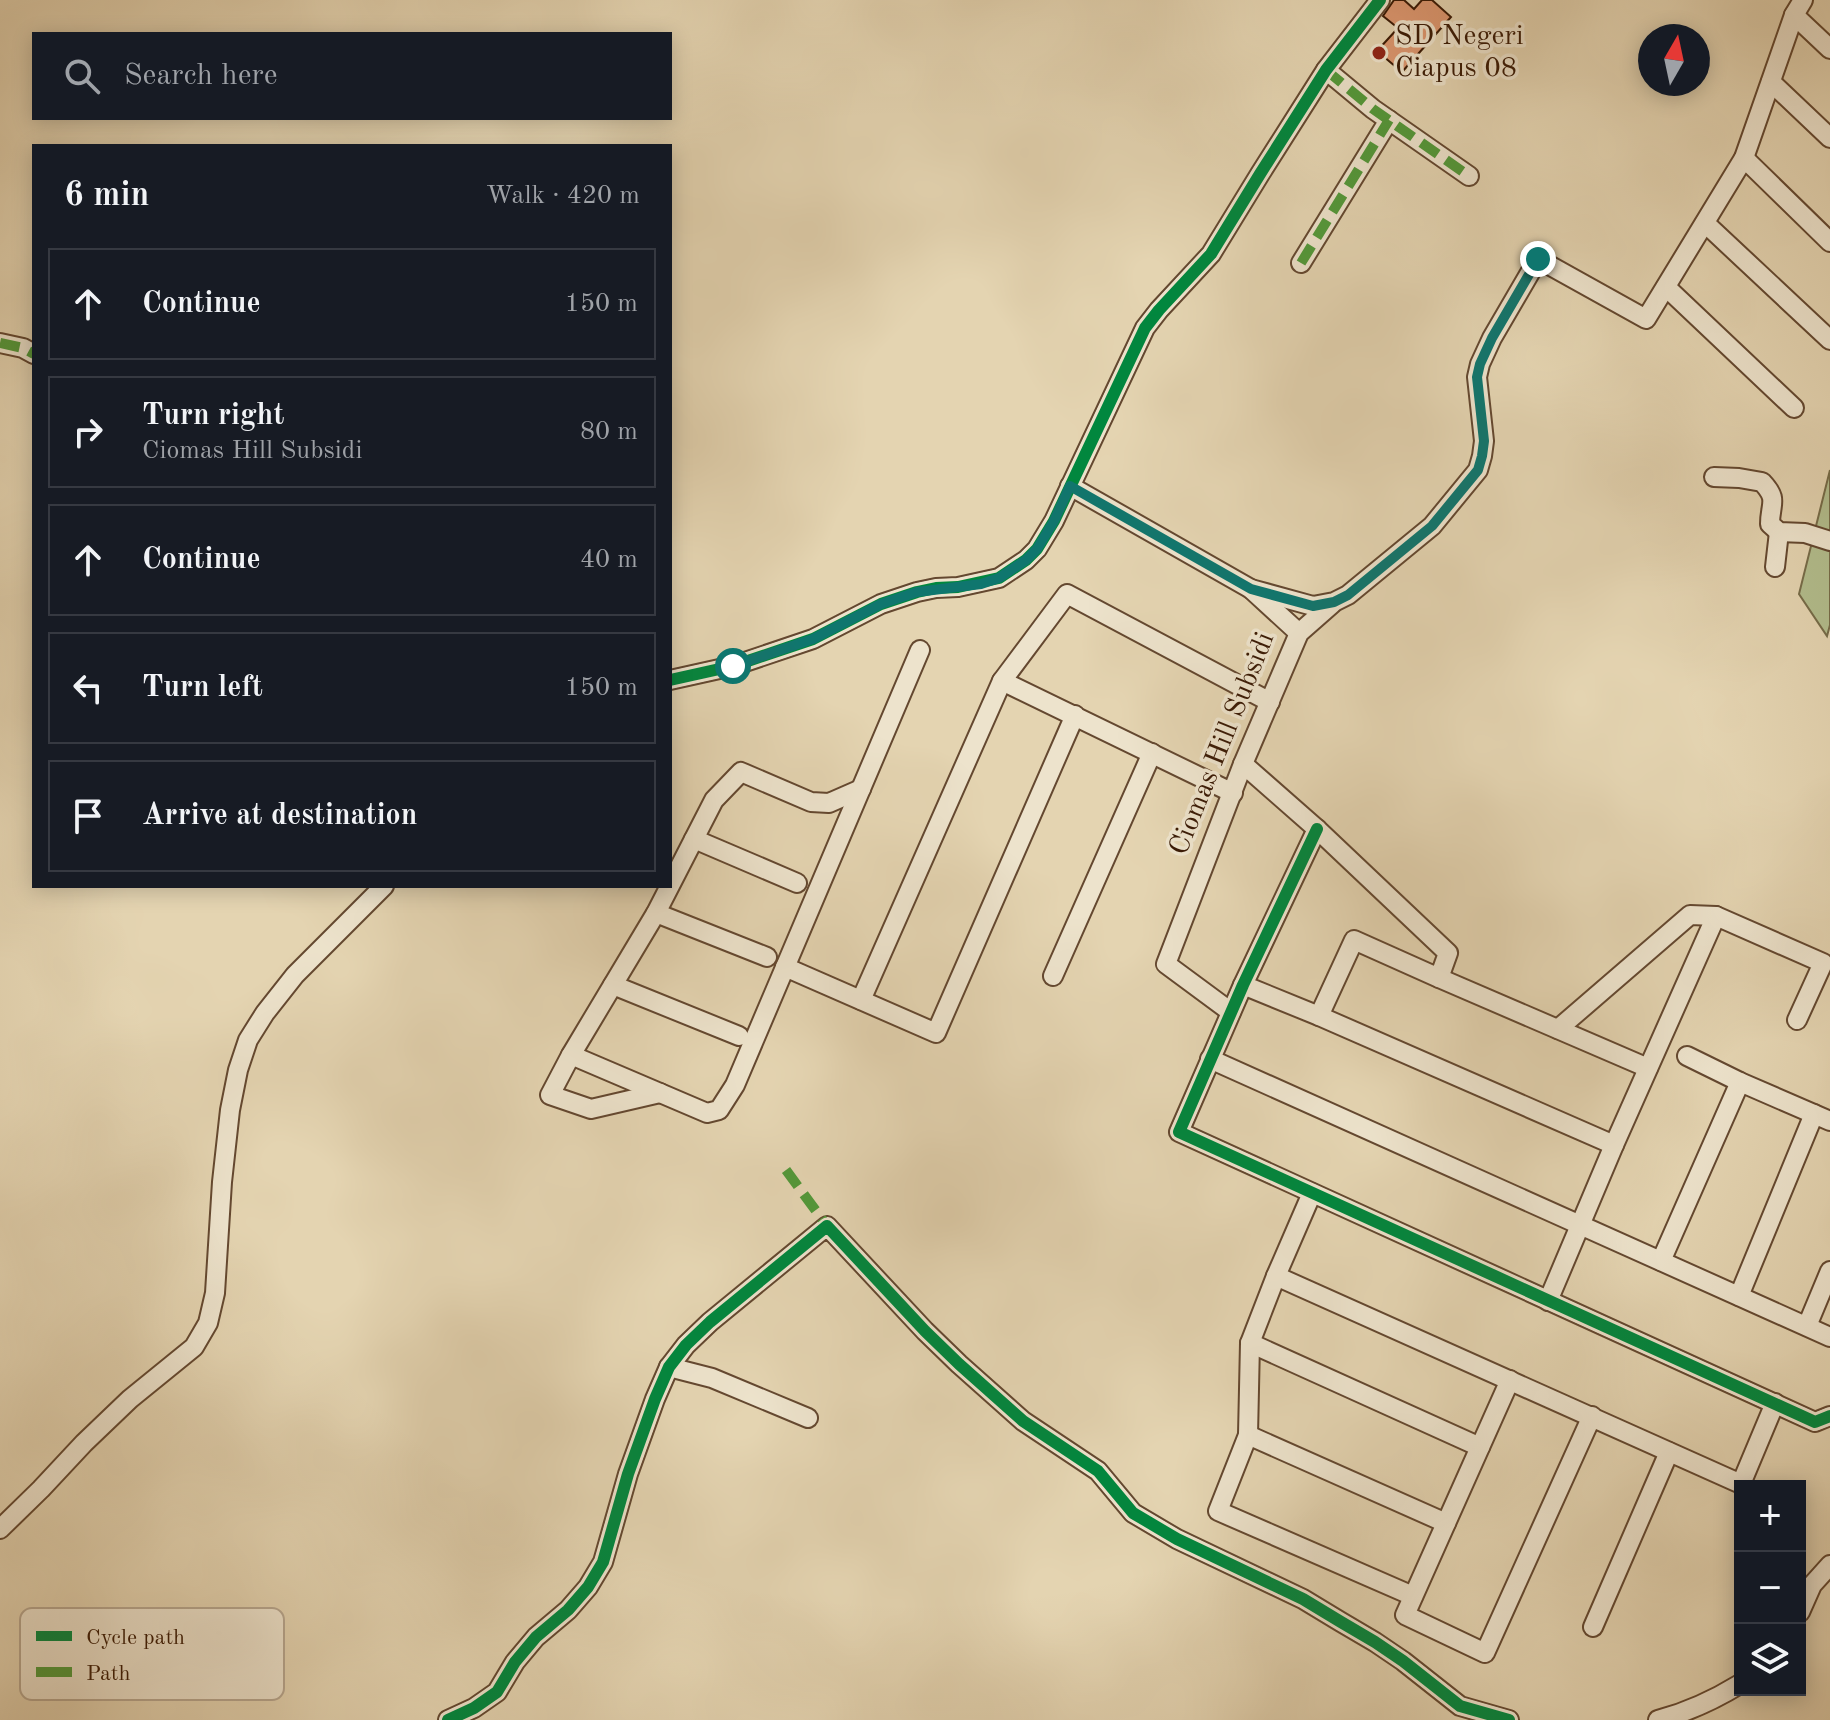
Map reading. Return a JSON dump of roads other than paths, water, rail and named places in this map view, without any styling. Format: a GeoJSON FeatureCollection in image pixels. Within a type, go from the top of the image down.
{"type":"FeatureCollection","features":[{"type":"Feature","properties":{"kind":"street"},"geometry":{"type":"LineString","coordinates":[[672,680],[733,666],[813,639],[881,604],[917,592],[981,584],[999,578],[1026,560],[1037,549],[1054,521],[1145,328],[1211,254],[1326,70],[1380,0]]}},
{"type":"Feature","properties":{"kind":"street"},"geometry":{"type":"LineString","coordinates":[[1798,8],[1830,49]]}},
{"type":"Feature","properties":{"kind":"street"},"geometry":{"type":"LineString","coordinates":[[1299,633],[1432,526],[1478,470],[1484,441],[1477,377],[1480,364],[1538,259],[1646,319],[1744,158],[1798,8]]}},
{"type":"Feature","properties":{"kind":"street"},"geometry":{"type":"LineString","coordinates":[[1326,70],[1373,109],[1469,176]]}},
{"type":"Feature","properties":{"kind":"street"},"geometry":{"type":"LineString","coordinates":[[1771,82],[1830,138]]}},
{"type":"Feature","properties":{"kind":"street"},"geometry":{"type":"LineString","coordinates":[[1301,263],[1389,120]]}},
{"type":"Feature","properties":{"kind":"street"},"geometry":{"type":"LineString","coordinates":[[1744,158],[1830,242]]}},
{"type":"Feature","properties":{"kind":"street"},"geometry":{"type":"LineString","coordinates":[[1705,223],[1830,340]]}},
{"type":"Feature","properties":{"kind":"street"},"geometry":{"type":"LineString","coordinates":[[1666,287],[1794,408]]}},
{"type":"Feature","properties":{"kind":"street"},"geometry":{"type":"LineString","coordinates":[[0,343],[32,353]]}},
{"type":"Feature","properties":{"kind":"street"},"geometry":{"type":"LineString","coordinates":[[1714,477],[1762,482],[1772,497],[1770,524],[1779,532],[1805,533],[1830,541]]}},
{"type":"Feature","properties":{"kind":"street","name":"Ciomas Hill Subsidi"},"geometry":{"type":"LineString","coordinates":[[1070,486],[1251,589],[1299,633],[1243,764],[1166,964],[1231,1012]]}},
{"type":"Feature","properties":{"kind":"street"},"geometry":{"type":"LineString","coordinates":[[1775,567],[1779,532]]}},
{"type":"Feature","properties":{"kind":"street"},"geometry":{"type":"LineString","coordinates":[[1251,589],[1313,606],[1334,602]]}},
{"type":"Feature","properties":{"kind":"street"},"geometry":{"type":"LineString","coordinates":[[861,1000],[1002,681],[1067,594],[1270,702]]}},
{"type":"Feature","properties":{"kind":"street"},"geometry":{"type":"LineString","coordinates":[[571,1055],[707,1113],[719,1110],[735,1085],[920,650]]}},
{"type":"Feature","properties":{"kind":"street"},"geometry":{"type":"LineString","coordinates":[[1002,681],[1233,793]]}},
{"type":"Feature","properties":{"kind":"street"},"geometry":{"type":"LineString","coordinates":[[785,967],[936,1033],[1075,715]]}},
{"type":"Feature","properties":{"kind":"street"},"geometry":{"type":"LineString","coordinates":[[1053,976],[1152,753]]}},
{"type":"Feature","properties":{"kind":"street"},"geometry":{"type":"LineString","coordinates":[[1243,764],[1448,953],[1439,978]]}},
{"type":"Feature","properties":{"kind":"street"},"geometry":{"type":"LineString","coordinates":[[672,882],[714,800],[741,772],[811,802],[829,803],[861,789]]}},
{"type":"Feature","properties":{"kind":"street"},"geometry":{"type":"LineString","coordinates":[[1317,829],[1243,985],[1179,1132],[1815,1422],[1830,1416]]}},
{"type":"Feature","properties":{"kind":"street"},"geometry":{"type":"LineString","coordinates":[[694,839],[797,883]]}},
{"type":"Feature","properties":{"kind":"street"},"geometry":{"type":"LineString","coordinates":[[0,1529],[130,1399],[194,1347],[208,1323],[215,1293],[230,1110],[248,1040],[295,975],[382,888]]}},
{"type":"Feature","properties":{"kind":"street"},"geometry":{"type":"LineString","coordinates":[[660,1093],[591,1109],[550,1095],[669,888]]}},
{"type":"Feature","properties":{"kind":"street"},"geometry":{"type":"LineString","coordinates":[[656,913],[767,957]]}},
{"type":"Feature","properties":{"kind":"street"},"geometry":{"type":"LineString","coordinates":[[1558,1029],[1690,915],[1716,916],[1823,963],[1797,1020]]}},
{"type":"Feature","properties":{"kind":"street"},"geometry":{"type":"LineString","coordinates":[[1548,1301],[1716,916]]}},
{"type":"Feature","properties":{"kind":"street"},"geometry":{"type":"LineString","coordinates":[[1319,1016],[1354,940],[1648,1068]]}},
{"type":"Feature","properties":{"kind":"street"},"geometry":{"type":"LineString","coordinates":[[613,985],[739,1036]]}},
{"type":"Feature","properties":{"kind":"street"},"geometry":{"type":"LineString","coordinates":[[1243,985],[1614,1145]]}},
{"type":"Feature","properties":{"kind":"street"},"geometry":{"type":"LineString","coordinates":[[1687,1056],[1822,1118],[1739,1296]]}},
{"type":"Feature","properties":{"kind":"street"},"geometry":{"type":"LineString","coordinates":[[1210,1059],[1830,1337]]}},
{"type":"Feature","properties":{"kind":"street"},"geometry":{"type":"LineString","coordinates":[[1661,1261],[1740,1082]]}},
{"type":"Feature","properties":{"kind":"street"},"geometry":{"type":"LineString","coordinates":[[1312,1193],[1250,1343],[1248,1435],[1218,1511],[1413,1596]]}},
{"type":"Feature","properties":{"kind":"street"},"geometry":{"type":"LineString","coordinates":[[448,1720],[474,1708],[497,1692],[515,1662],[536,1637],[568,1610],[588,1587],[603,1562],[639,1443],[669,1367],[710,1322],[827,1226],[959,1364],[1023,1421],[1098,1471],[1133,1513],[1177,1539],[1303,1599],[1375,1642],[1454,1713],[1509,1720]]}},
{"type":"Feature","properties":{"kind":"street"},"geometry":{"type":"LineString","coordinates":[[1807,1326],[1830,1271]]}},
{"type":"Feature","properties":{"kind":"street"},"geometry":{"type":"LineString","coordinates":[[1276,1276],[1741,1484],[1775,1403]]}},
{"type":"Feature","properties":{"kind":"street"},"geometry":{"type":"LineString","coordinates":[[1250,1343],[1480,1447]]}},
{"type":"Feature","properties":{"kind":"street"},"geometry":{"type":"LineString","coordinates":[[669,1367],[712,1378],[808,1418]]}},
{"type":"Feature","properties":{"kind":"street"},"geometry":{"type":"LineString","coordinates":[[1510,1380],[1405,1615],[1485,1653],[1592,1416]]}},
{"type":"Feature","properties":{"kind":"street"},"geometry":{"type":"LineString","coordinates":[[1248,1435],[1446,1523]]}},
{"type":"Feature","properties":{"kind":"street"},"geometry":{"type":"LineString","coordinates":[[1593,1627],[1669,1452]]}},
{"type":"Feature","properties":{"kind":"street"},"geometry":{"type":"LineString","coordinates":[[1806,1598],[1812,1585],[1830,1565]]}},
{"type":"Feature","properties":{"kind":"street"},"geometry":{"type":"LineString","coordinates":[[1658,1720],[1708,1702],[1734,1687]]}},
{"type":"Feature","properties":{"kind":"place","name":"SD Negeri Ciapus 08"},"geometry":{"type":"Point","coordinates":[1379,53]}}]}
